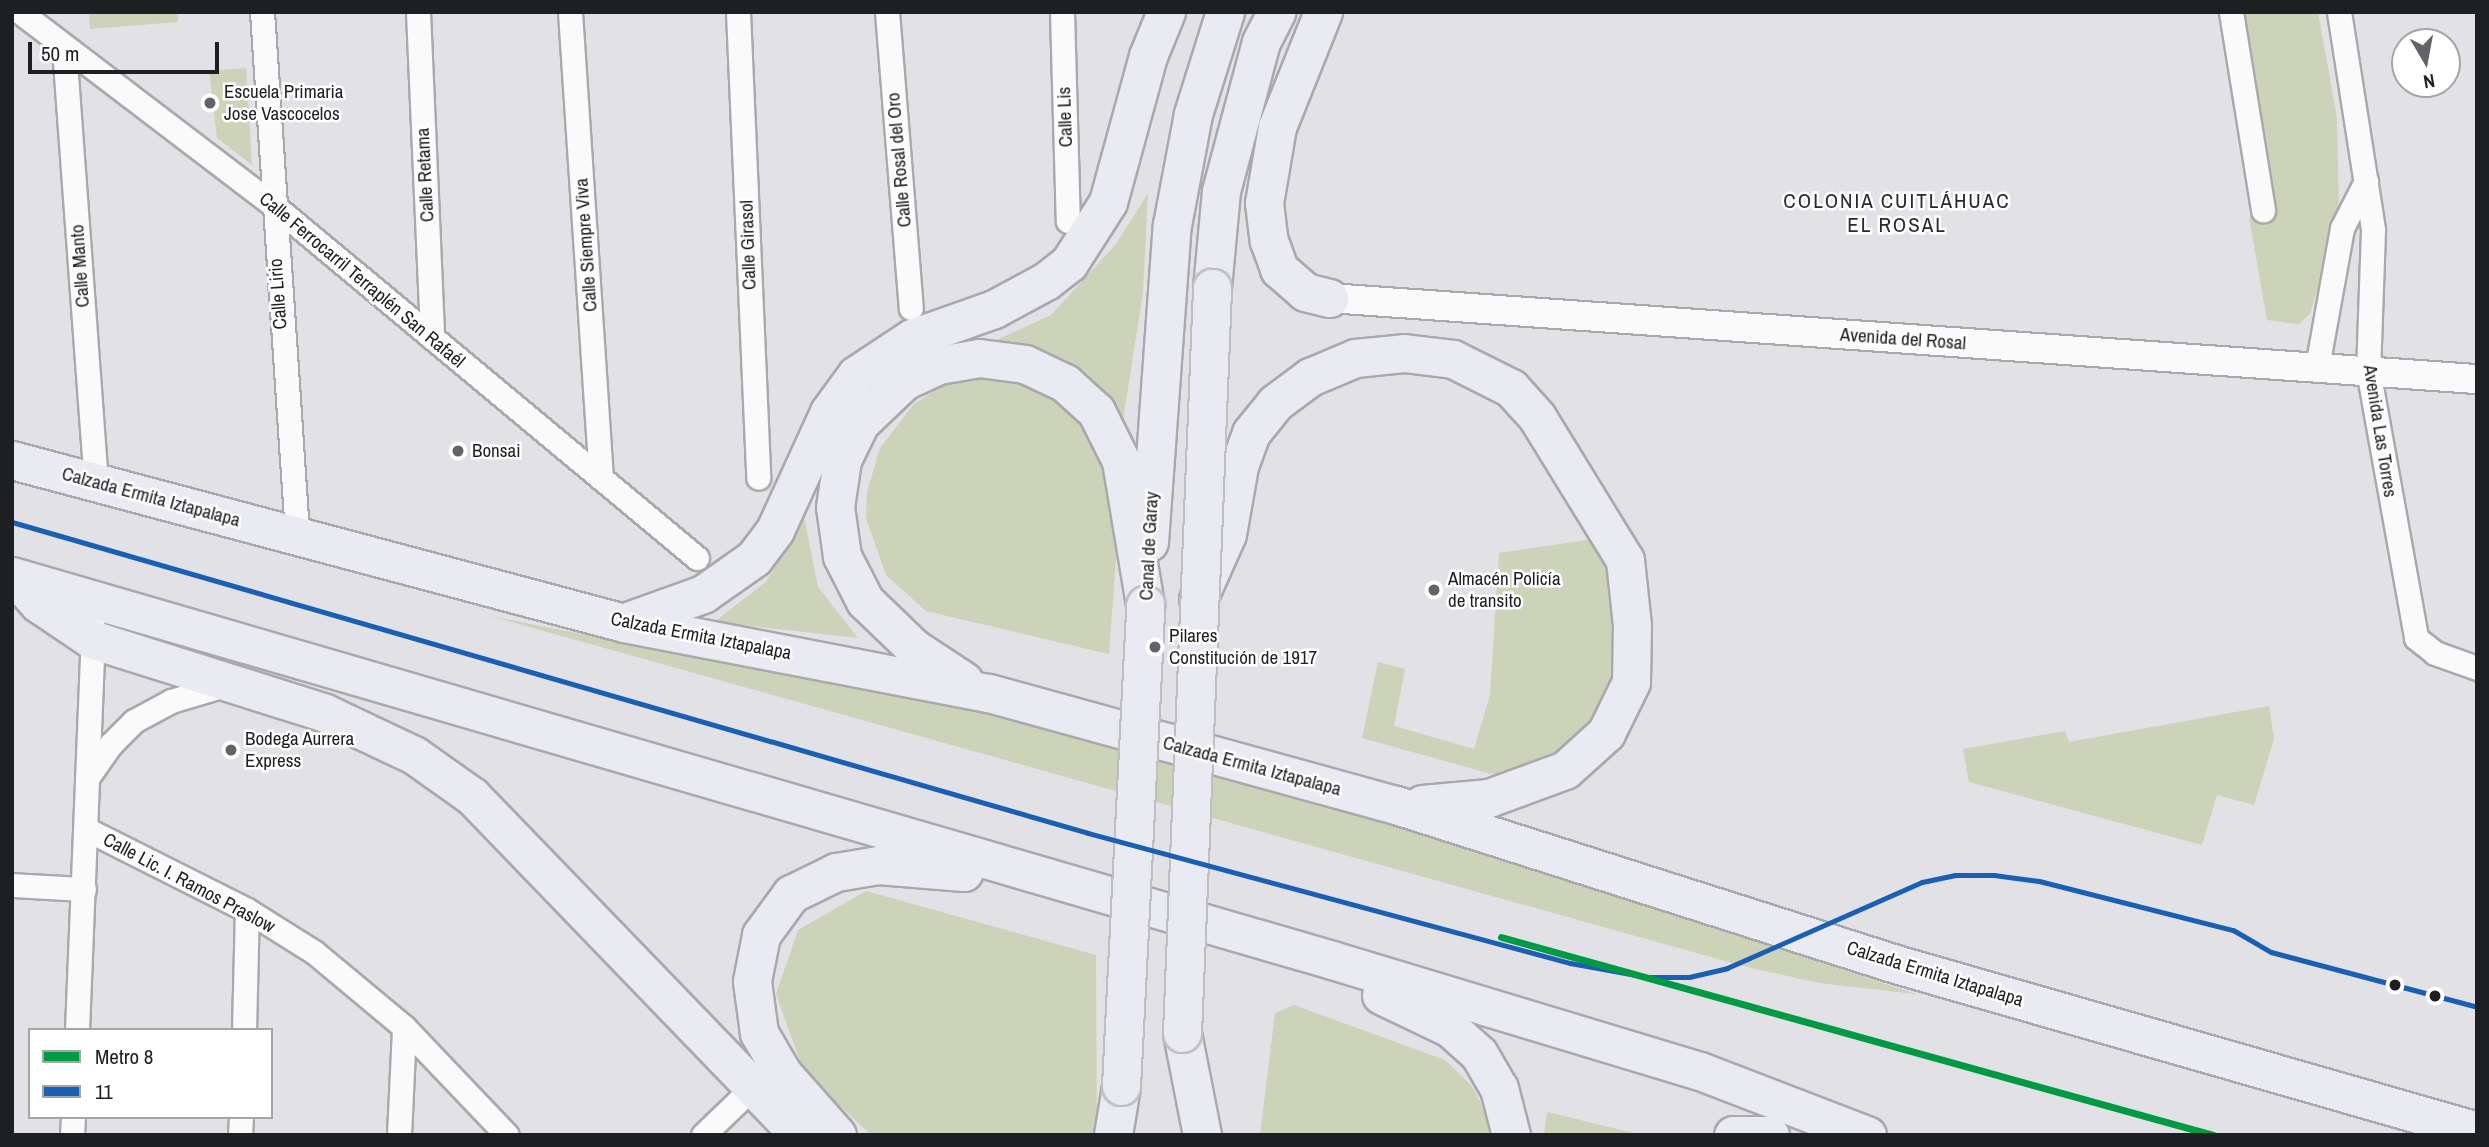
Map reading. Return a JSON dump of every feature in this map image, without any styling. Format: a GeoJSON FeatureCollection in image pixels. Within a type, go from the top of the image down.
{"type":"FeatureCollection","features":[{"type":"Feature","properties":{"kind":"main road"},"geometry":{"type":"LineString","coordinates":[[624,622],[703,594],[754,558],[775,530],[829,412],[856,375],[912,338],[994,309],[1046,281],[1069,262],[1108,202],[1147,57],[1166,12]]}},
{"type":"Feature","properties":{"kind":"main road","name":"Canal de Garay"},"geometry":{"type":"LineString","coordinates":[[1121,1086],[1145,605],[1164,295],[1193,114],[1225,12]]}},
{"type":"Feature","properties":{"kind":"main road"},"geometry":{"type":"LineString","coordinates":[[1179,1135],[1197,600],[1212,288],[1221,191],[1254,67],[1276,12]]}},
{"type":"Feature","properties":{"kind":"main road"},"geometry":{"type":"LineString","coordinates":[[1323,12],[1276,127],[1264,203],[1269,242],[1279,269],[1305,292],[1329,298]]}},
{"type":"Feature","properties":{"kind":"main road"},"geometry":{"type":"LineString","coordinates":[[1197,600],[1219,557],[1244,449],[1262,417],[1290,391],[1332,366],[1380,354],[1431,355],[1495,377],[1537,416],[1625,560],[1633,654],[1631,682],[1617,717],[1594,747],[1565,770],[1489,798],[1396,805]]}},
{"type":"Feature","properties":{"kind":"main road"},"geometry":{"type":"LineString","coordinates":[[989,693],[938,665],[888,625],[865,601],[842,556],[835,507],[842,460],[860,423],[889,393],[938,365],[979,358],[1025,364],[1082,396],[1107,427],[1121,461],[1145,605]]}},
{"type":"Feature","properties":{"kind":"main road","name":"Calzada Ermita Iztapalapa"},"geometry":{"type":"LineString","coordinates":[[12,460],[624,622],[989,693],[1396,805],[1899,965],[2477,1131]]}},
{"type":"Feature","properties":{"kind":"main road"},"geometry":{"type":"LineString","coordinates":[[14,577],[1011,869],[1332,960],[1700,1071],[1867,1135]]}},
{"type":"Feature","properties":{"kind":"main road"},"geometry":{"type":"LineString","coordinates":[[14,577],[39,604],[91,639],[325,713],[414,755],[472,796],[800,1135]]}},
{"type":"Feature","properties":{"kind":"main road"},"geometry":{"type":"LineString","coordinates":[[836,1135],[783,1074],[766,1047],[755,1016],[752,981],[756,950],[769,920],[791,894],[813,881],[878,865],[953,872],[1011,869]]}},
{"type":"Feature","properties":{"kind":"main road"},"geometry":{"type":"LineString","coordinates":[[1332,960],[1369,988],[1440,1022],[1467,1041],[1499,1088],[1511,1135]]}},
{"type":"Feature","properties":{"kind":"main road"},"geometry":{"type":"LineString","coordinates":[[1182,1033],[1202,1135]]}},
{"type":"Feature","properties":{"kind":"main road"},"geometry":{"type":"LineString","coordinates":[[1113,1135],[1121,1086]]}},
{"type":"Feature","properties":{"kind":"main road"},"geometry":{"type":"LineString","coordinates":[[1120,1135],[1121,1086]]}},
{"type":"Feature","properties":{"kind":"main road"},"geometry":{"type":"LineString","coordinates":[[1733,1135],[1770,1135]]}},
{"type":"Feature","properties":{"kind":"street","name":"Calle Ferrocarril Terraplén San Rafaél"},"geometry":{"type":"LineString","coordinates":[[19,12],[272,204],[697,558]]}},
{"type":"Feature","properties":{"kind":"street","name":"Calle Lirio"},"geometry":{"type":"LineString","coordinates":[[262,12],[272,204],[297,534]]}},
{"type":"Feature","properties":{"kind":"street","name":"Calle Retama"},"geometry":{"type":"LineString","coordinates":[[418,12],[432,338]]}},
{"type":"Feature","properties":{"kind":"street","name":"Calle Siempre Viva"},"geometry":{"type":"LineString","coordinates":[[570,12],[601,478]]}},
{"type":"Feature","properties":{"kind":"street","name":"Calle Girasol"},"geometry":{"type":"LineString","coordinates":[[738,12],[758,478]]}},
{"type":"Feature","properties":{"kind":"street","name":"Calle Rosal del Oro"},"geometry":{"type":"LineString","coordinates":[[887,12],[911,308]]}},
{"type":"Feature","properties":{"kind":"street","name":"Calle Lis"},"geometry":{"type":"LineString","coordinates":[[1062,12],[1068,221]]}},
{"type":"Feature","properties":{"kind":"street"},"geometry":{"type":"LineString","coordinates":[[2231,12],[2263,210]]}},
{"type":"Feature","properties":{"kind":"street","name":"Avenida Las Torres"},"geometry":{"type":"LineString","coordinates":[[2339,12],[2373,230],[2368,370],[2416,638],[2435,653],[2477,668]]}},
{"type":"Feature","properties":{"kind":"street","name":"Calle Manto"},"geometry":{"type":"LineString","coordinates":[[64,48],[96,483]]}},
{"type":"Feature","properties":{"kind":"street"},"geometry":{"type":"LineString","coordinates":[[2317,367],[2342,228],[2365,181]]}},
{"type":"Feature","properties":{"kind":"street","name":"Avenida del Rosal"},"geometry":{"type":"LineString","coordinates":[[1329,298],[2477,379]]}},
{"type":"Feature","properties":{"kind":"street"},"geometry":{"type":"LineString","coordinates":[[77,1028],[91,639],[97,601]]}},
{"type":"Feature","properties":{"kind":"street"},"geometry":{"type":"LineString","coordinates":[[87,778],[134,721],[171,701],[229,683]]}},
{"type":"Feature","properties":{"kind":"street","name":"Calle Lic. I. Ramos Praslow"},"geometry":{"type":"LineString","coordinates":[[86,829],[247,910],[314,952],[404,1027],[508,1135]]}},
{"type":"Feature","properties":{"kind":"street"},"geometry":{"type":"LineString","coordinates":[[12,885],[84,888]]}},
{"type":"Feature","properties":{"kind":"street"},"geometry":{"type":"LineString","coordinates":[[244,1028],[247,910]]}},
{"type":"Feature","properties":{"kind":"street"},"geometry":{"type":"LineString","coordinates":[[399,1135],[404,1027]]}},
{"type":"Feature","properties":{"kind":"street"},"geometry":{"type":"LineString","coordinates":[[703,1135],[754,1086]]}},
{"type":"Feature","properties":{"kind":"green space"},"geometry":{"type":"Polygon","coordinates":[[[89,12],[178,12],[178,22],[90,29],[89,12]]]}},
{"type":"Feature","properties":{"kind":"green space"},"geometry":{"type":"Polygon","coordinates":[[[2244,12],[2318,12],[2337,118],[2339,215],[2310,314],[2299,324],[2267,320],[2249,217],[2276,209],[2244,12]]]}},
{"type":"Feature","properties":{"kind":"green space"},"geometry":{"type":"Polygon","coordinates":[[[246,68],[252,165],[217,138],[209,71],[246,68]]]}},
{"type":"Feature","properties":{"kind":"green space"},"geometry":{"type":"Polygon","coordinates":[[[1148,193],[1143,292],[1116,465],[1121,491],[1109,654],[926,611],[886,575],[866,518],[867,492],[880,448],[914,404],[945,384],[981,347],[1051,315],[1116,244],[1148,193]]]}},
{"type":"Feature","properties":{"kind":"green space"},"geometry":{"type":"Polygon","coordinates":[[[804,516],[818,587],[858,638],[714,622],[766,582],[804,516]]]}},
{"type":"Feature","properties":{"kind":"green space"},"geometry":{"type":"Polygon","coordinates":[[[1594,539],[1610,582],[1621,637],[1611,712],[1520,782],[1362,738],[1378,662],[1405,669],[1394,726],[1474,749],[1490,695],[1499,553],[1594,539]]]}},
{"type":"Feature","properties":{"kind":"green space"},"geometry":{"type":"Polygon","coordinates":[[[490,616],[1039,724],[1485,852],[1916,994],[1819,983],[1743,966],[490,616]]]}},
{"type":"Feature","properties":{"kind":"green space"},"geometry":{"type":"Polygon","coordinates":[[[2269,706],[2274,739],[2254,805],[2217,795],[2202,845],[1969,782],[1963,749],[2065,731],[2069,742],[2269,706]]]}},
{"type":"Feature","properties":{"kind":"green space"},"geometry":{"type":"Polygon","coordinates":[[[866,891],[1096,955],[1097,1135],[871,1135],[804,1072],[776,994],[798,930],[866,891]]]}},
{"type":"Feature","properties":{"kind":"green space"},"geometry":{"type":"Polygon","coordinates":[[[1294,1005],[1445,1060],[1472,1086],[1489,1119],[1491,1135],[1260,1135],[1275,1013],[1294,1005]]]}},
{"type":"Feature","properties":{"kind":"green space"},"geometry":{"type":"Polygon","coordinates":[[[1547,1112],[1642,1135],[1544,1135],[1547,1112]]]}},
{"type":"Feature","properties":{"kind":"metro line","name":"8"},"geometry":{"type":"LineString","coordinates":[[1501,937],[2213,1135]]}},
{"type":"Feature","properties":{"kind":"transit line","name":"11"},"geometry":{"type":"LineString","coordinates":[[12,522],[1088,833],[1570,963],[1646,977],[1689,977],[1727,968],[1922,882],[1955,875],[1994,875],[2039,881],[2233,930],[2271,952],[2477,1007]]}},
{"type":"Feature","properties":{"kind":"place","name":"Escuela Primaria Jose Vascocelos"},"geometry":{"type":"Point","coordinates":[210,103]}},
{"type":"Feature","properties":{"kind":"place","name":"Bonsai"},"geometry":{"type":"Point","coordinates":[458,451]}},
{"type":"Feature","properties":{"kind":"place","name":"Almacén Policía de transito"},"geometry":{"type":"Point","coordinates":[1434,590]}},
{"type":"Feature","properties":{"kind":"place","name":"Pilares Constitución de 1917"},"geometry":{"type":"Point","coordinates":[1155,647]}},
{"type":"Feature","properties":{"kind":"place","name":"Bodega Aurrera Express"},"geometry":{"type":"Point","coordinates":[231,750]}},
{"type":"Feature","properties":{"kind":"district","name":"COLONIA CUITLÁHUAC EL ROSAL"},"geometry":{"type":"Point","coordinates":[1897,213]}}]}
